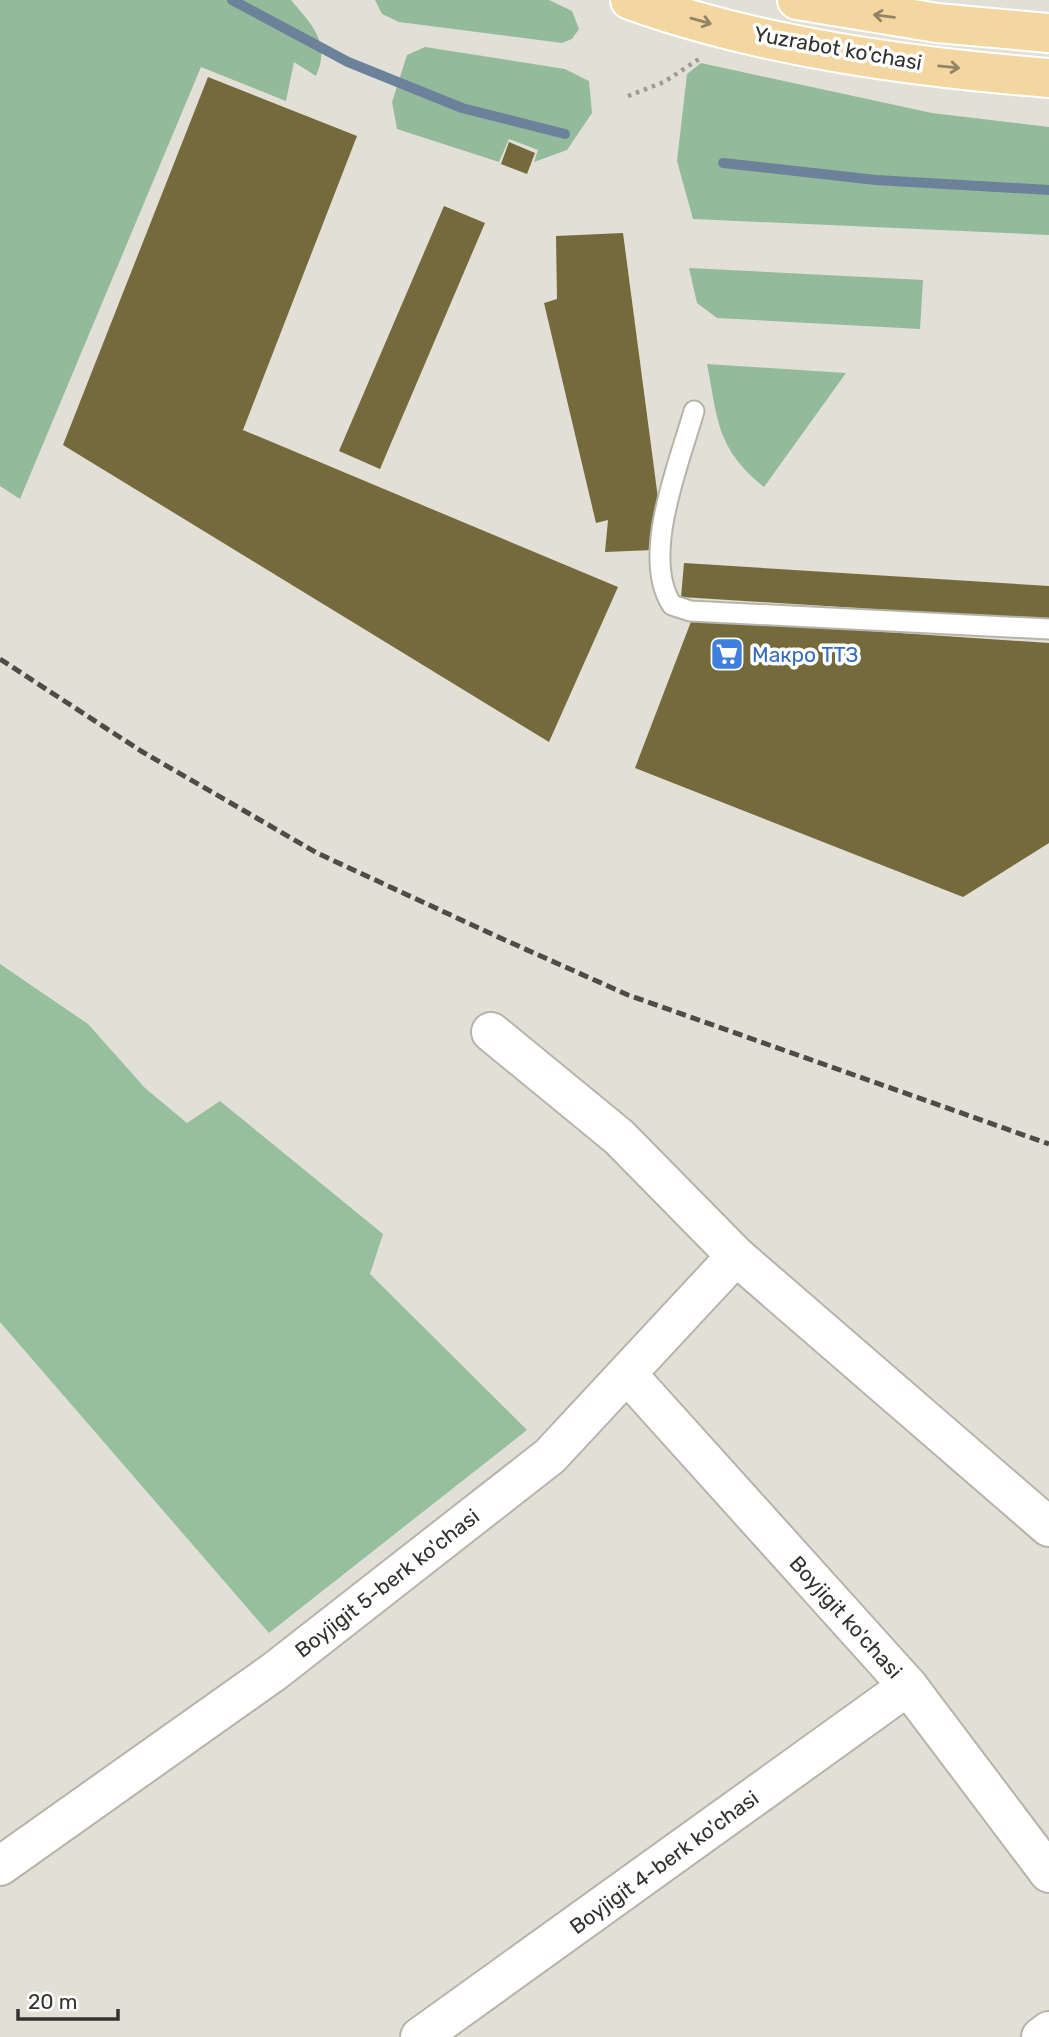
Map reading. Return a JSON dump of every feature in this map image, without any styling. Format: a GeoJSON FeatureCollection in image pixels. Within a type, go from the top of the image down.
{"type":"FeatureCollection","features":[{"type":"Feature","properties":{"kind":"main road","name":"Yuzrabot ko'chasi"},"geometry":{"type":"LineString","coordinates":[[797,0],[937,23],[1049,33]]}},
{"type":"Feature","properties":{"kind":"main road","name":"Yuzrabot ko'chasi"},"geometry":{"type":"LineString","coordinates":[[634,1],[712,24],[823,48],[935,66],[1049,78]]}},
{"type":"Feature","properties":{"kind":"street"},"geometry":{"type":"LineString","coordinates":[[491,1032],[619,1137],[736,1256],[1049,1527]]}},
{"type":"Feature","properties":{"kind":"street","name":"Boyjigit 5-berk ko'chasi"},"geometry":{"type":"LineString","coordinates":[[0,1866],[275,1671],[551,1456],[736,1256]]}},
{"type":"Feature","properties":{"kind":"street","name":"Boyjigit ko'chasi"},"geometry":{"type":"LineString","coordinates":[[627,1374],[908,1686],[1049,1872]]}},
{"type":"Feature","properties":{"kind":"street","name":"Boyjigit 4-berk ko'chasi"},"geometry":{"type":"LineString","coordinates":[[419,2037],[908,1686]]}},
{"type":"Feature","properties":{"kind":"street"},"geometry":{"type":"LineString","coordinates":[[1041,2037],[1049,2031]]}},
{"type":"Feature","properties":{"kind":"lane"},"geometry":{"type":"LineString","coordinates":[[694,411],[662,525],[661,577],[672,605],[690,611],[1049,629]]}},
{"type":"Feature","properties":{"kind":"green space"},"geometry":{"type":"Polygon","coordinates":[[[0,0],[291,0],[312,26],[321,53],[316,76],[294,62],[286,101],[201,67],[20,499],[0,486],[0,0]]]}},
{"type":"Feature","properties":{"kind":"green space"},"geometry":{"type":"Polygon","coordinates":[[[375,0],[549,0],[572,11],[579,29],[572,39],[562,43],[399,22],[382,14],[375,0]]]}},
{"type":"Feature","properties":{"kind":"green space"},"geometry":{"type":"Polygon","coordinates":[[[425,47],[565,69],[589,81],[592,113],[567,150],[534,162],[538,150],[509,139],[499,162],[397,129],[392,102],[407,55],[425,47]]]}},
{"type":"Feature","properties":{"kind":"green space"},"geometry":{"type":"Polygon","coordinates":[[[701,63],[932,113],[1049,127],[1049,235],[693,219],[677,161],[687,74],[701,63]]]}},
{"type":"Feature","properties":{"kind":"green space"},"geometry":{"type":"Polygon","coordinates":[[[689,268],[923,280],[920,329],[717,318],[697,303],[689,268]]]}},
{"type":"Feature","properties":{"kind":"green space"},"geometry":{"type":"Polygon","coordinates":[[[707,364],[846,373],[764,487],[748,473],[728,446],[717,417],[707,364]]]}},
{"type":"Feature","properties":{"kind":"green space"},"geometry":{"type":"Polygon","coordinates":[[[0,964],[88,1024],[145,1088],[187,1123],[220,1101],[383,1234],[370,1274],[527,1430],[269,1633],[0,1322],[0,964]]]}},
{"type":"Feature","properties":{"kind":"building"},"geometry":{"type":"Polygon","coordinates":[[[208,77],[357,136],[243,430],[618,587],[549,742],[63,445],[208,77]]]}},
{"type":"Feature","properties":{"kind":"building"},"geometry":{"type":"Polygon","coordinates":[[[509,142],[535,153],[527,174],[501,164],[509,142]]]}},
{"type":"Feature","properties":{"kind":"building"},"geometry":{"type":"Polygon","coordinates":[[[444,206],[485,223],[380,469],[339,451],[444,206]]]}},
{"type":"Feature","properties":{"kind":"building"},"geometry":{"type":"Polygon","coordinates":[[[623,233],[659,506],[653,550],[605,552],[608,520],[596,523],[544,303],[557,299],[556,236],[623,233]]]}},
{"type":"Feature","properties":{"kind":"building"},"geometry":{"type":"Polygon","coordinates":[[[684,563],[1049,586],[1049,620],[681,597],[684,563]]]}},
{"type":"Feature","properties":{"kind":"building"},"geometry":{"type":"Polygon","coordinates":[[[692,619],[1049,643],[1049,843],[963,897],[635,768],[692,619]]]}},
{"type":"Feature","properties":{"kind":"waterway"},"geometry":{"type":"LineString","coordinates":[[232,0],[348,62],[462,108],[565,134]]}},
{"type":"Feature","properties":{"kind":"waterway"},"geometry":{"type":"LineString","coordinates":[[723,163],[876,180],[1049,190]]}},
{"type":"Feature","properties":{"kind":"railway"},"geometry":{"type":"LineString","coordinates":[[0,659],[141,751],[317,853],[496,936],[628,995],[1049,1144]]}},
{"type":"Feature","properties":{"kind":"place","name":"Макро ТТЗ"},"geometry":{"type":"Point","coordinates":[727,654]}}]}
